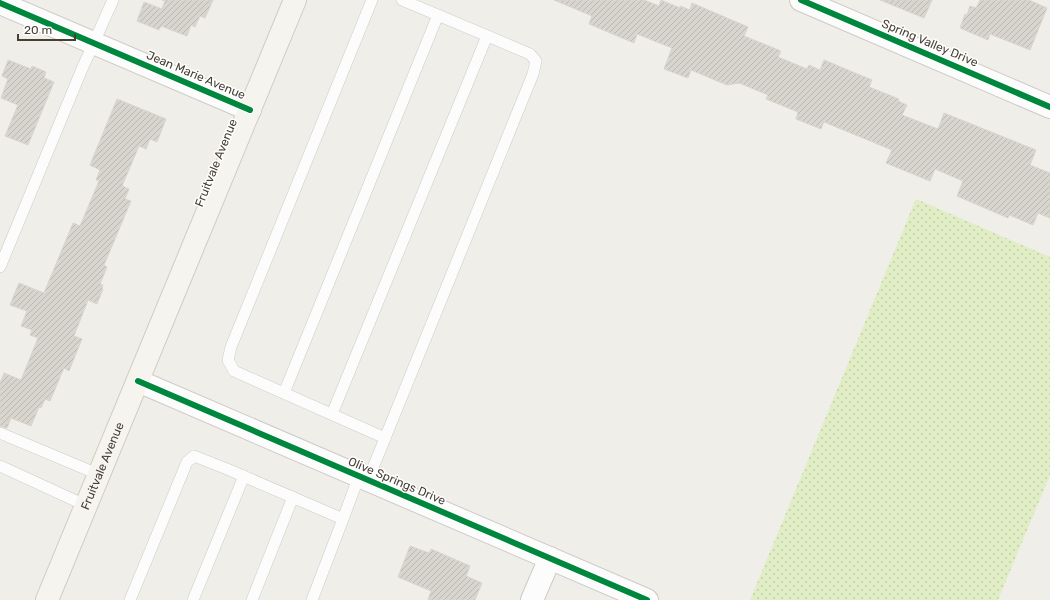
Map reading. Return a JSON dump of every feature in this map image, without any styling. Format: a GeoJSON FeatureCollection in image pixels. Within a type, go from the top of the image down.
{"type":"FeatureCollection","features":[{"type":"Feature","properties":{"kind":"main road","name":"Fruitvale Avenue"},"geometry":{"type":"LineString","coordinates":[[48,600],[296,0]]}},
{"type":"Feature","properties":{"kind":"street","name":"Spring Valley Drive"},"geometry":{"type":"LineString","coordinates":[[805,1],[1050,107]]}},
{"type":"Feature","properties":{"kind":"street","name":"Jean Marie Avenue"},"geometry":{"type":"LineString","coordinates":[[0,3],[250,110]]}},
{"type":"Feature","properties":{"kind":"street","name":"Olive Springs Drive"},"geometry":{"type":"LineString","coordinates":[[138,382],[647,600]]}},
{"type":"Feature","properties":{"kind":"street"},"geometry":{"type":"LineString","coordinates":[[532,600],[550,558]]}},
{"type":"Feature","properties":{"kind":"lane"},"geometry":{"type":"LineString","coordinates":[[0,267],[79,76],[113,0]]}},
{"type":"Feature","properties":{"kind":"lane"},"geometry":{"type":"LineString","coordinates":[[372,0],[231,347],[228,360],[234,371],[386,438]]}},
{"type":"Feature","properties":{"kind":"lane"},"geometry":{"type":"LineString","coordinates":[[312,600],[343,519],[386,438],[533,74],[536,61],[530,54],[402,0]]}},
{"type":"Feature","properties":{"kind":"lane"},"geometry":{"type":"LineString","coordinates":[[284,393],[438,15]]}},
{"type":"Feature","properties":{"kind":"lane"},"geometry":{"type":"LineString","coordinates":[[332,414],[487,36]]}},
{"type":"Feature","properties":{"kind":"lane"},"geometry":{"type":"LineString","coordinates":[[0,433],[100,475]]}},
{"type":"Feature","properties":{"kind":"lane"},"geometry":{"type":"LineString","coordinates":[[130,600],[187,462],[194,456],[343,519]]}},
{"type":"Feature","properties":{"kind":"lane"},"geometry":{"type":"LineString","coordinates":[[0,466],[87,506]]}},
{"type":"Feature","properties":{"kind":"lane"},"geometry":{"type":"LineString","coordinates":[[193,600],[244,476]]}},
{"type":"Feature","properties":{"kind":"lane"},"geometry":{"type":"LineString","coordinates":[[252,600],[293,497]]}},
{"type":"Feature","properties":{"kind":"green space"},"geometry":{"type":"Polygon","coordinates":[[[916,199],[1050,257],[1050,475],[998,600],[750,600],[916,199]]]}},
{"type":"Feature","properties":{"kind":"building"},"geometry":{"type":"Polygon","coordinates":[[[162,0],[213,0],[205,18],[200,16],[195,27],[191,25],[187,36],[161,26],[159,30],[137,21],[144,2],[162,9],[165,1],[162,0]]]}},
{"type":"Feature","properties":{"kind":"building"},"geometry":{"type":"Polygon","coordinates":[[[554,0],[644,0],[659,6],[661,0],[680,8],[680,6],[690,10],[692,3],[748,27],[744,36],[781,51],[778,57],[807,69],[809,65],[820,70],[824,60],[872,80],[869,87],[899,99],[898,101],[907,105],[902,115],[938,129],[944,113],[1036,150],[1030,165],[1050,173],[1050,218],[1038,213],[1033,225],[1009,215],[1008,218],[957,196],[963,181],[935,169],[930,181],[886,163],[892,150],[824,122],[821,129],[796,119],[798,112],[766,99],[768,95],[739,83],[727,85],[691,70],[688,78],[664,69],[672,48],[637,34],[634,43],[589,24],[592,16],[554,0]]]}},
{"type":"Feature","properties":{"kind":"building"},"geometry":{"type":"Polygon","coordinates":[[[880,0],[932,0],[924,18],[880,0]]]}},
{"type":"Feature","properties":{"kind":"building"},"geometry":{"type":"Polygon","coordinates":[[[980,0],[1029,0],[1047,8],[1030,50],[990,34],[988,40],[960,28],[965,14],[967,15],[970,6],[976,8],[980,0]]]}},
{"type":"Feature","properties":{"kind":"building"},"geometry":{"type":"Polygon","coordinates":[[[8,60],[31,69],[32,66],[46,72],[44,78],[54,82],[28,145],[5,136],[18,105],[1,98],[8,79],[2,76],[8,60]]]}},
{"type":"Feature","properties":{"kind":"building"},"geometry":{"type":"Polygon","coordinates":[[[117,99],[166,119],[157,142],[150,139],[146,149],[139,146],[122,186],[129,189],[125,199],[131,201],[104,265],[107,267],[100,284],[103,285],[103,289],[97,304],[88,300],[74,336],[82,339],[69,371],[64,368],[50,401],[45,399],[41,408],[39,407],[31,426],[11,418],[7,428],[0,426],[0,383],[4,373],[21,380],[38,338],[30,335],[32,330],[21,326],[27,311],[10,305],[19,283],[44,293],[73,223],[80,226],[99,181],[96,180],[100,170],[90,165],[117,99]]]}},
{"type":"Feature","properties":{"kind":"building"},"geometry":{"type":"Polygon","coordinates":[[[410,546],[429,553],[431,549],[470,566],[466,576],[482,583],[475,600],[428,600],[431,591],[398,577],[410,546]]]}},
{"type":"Feature","properties":{"kind":"cycle path"},"geometry":{"type":"LineString","coordinates":[[801,0],[1050,107]]}},
{"type":"Feature","properties":{"kind":"cycle path"},"geometry":{"type":"LineString","coordinates":[[0,3],[250,110]]}},
{"type":"Feature","properties":{"kind":"cycle path"},"geometry":{"type":"LineString","coordinates":[[138,381],[647,600]]}}]}
